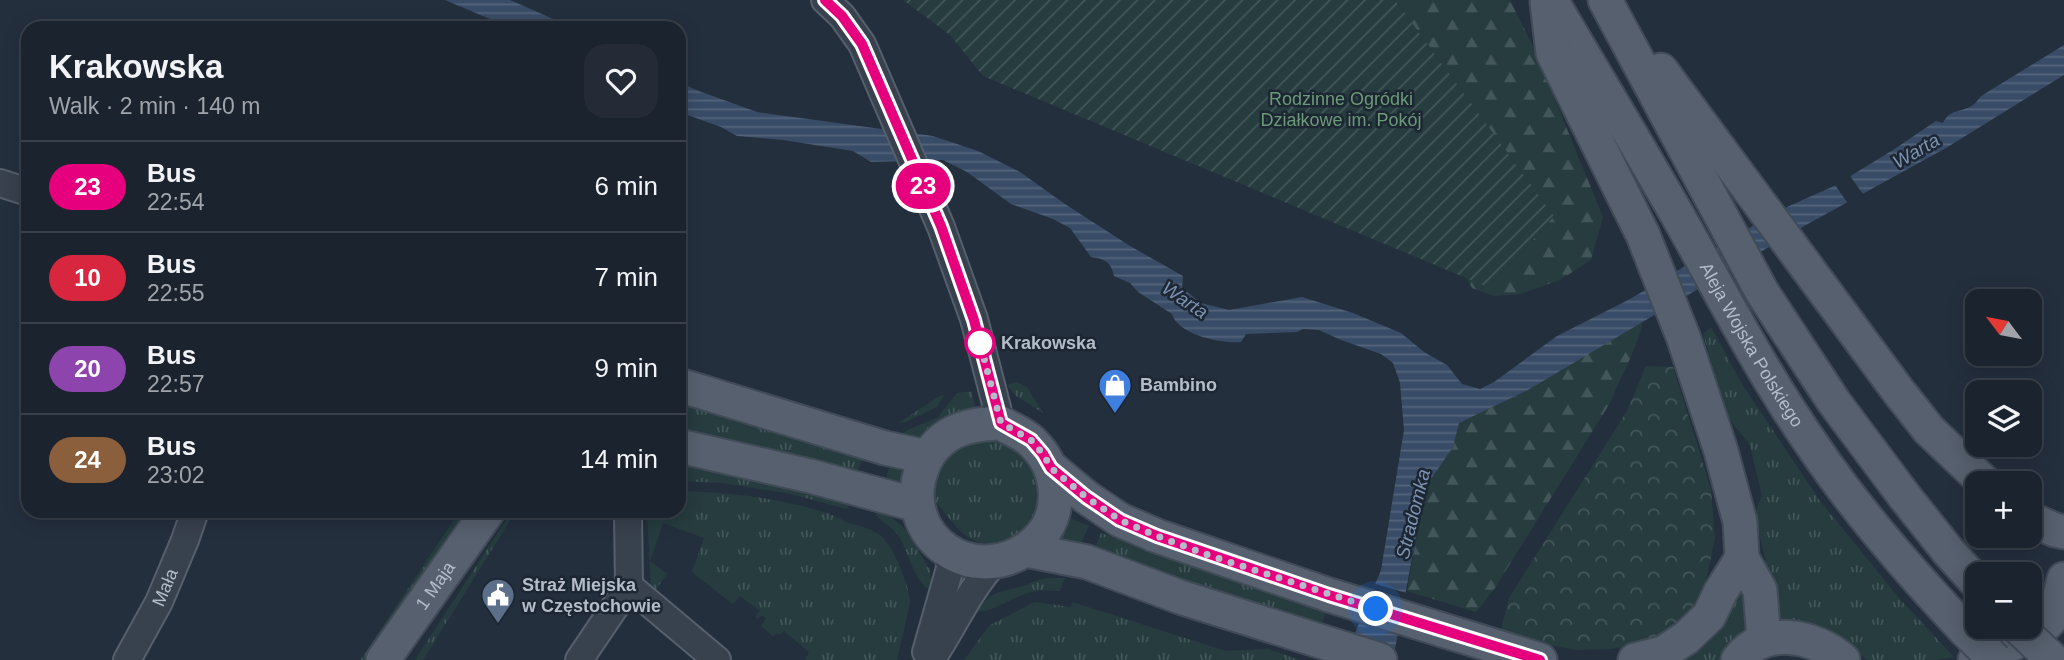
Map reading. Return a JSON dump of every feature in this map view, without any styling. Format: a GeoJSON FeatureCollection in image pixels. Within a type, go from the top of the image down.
{"type":"FeatureCollection","features":[{"type":"Feature","properties":{"kind":"main road","name":"Aleja Wojska Polskiego"},"geometry":{"type":"LineString","coordinates":[[1549,0],[1814,449],[1859,510],[1920,582],[1995,660]]}},
{"type":"Feature","properties":{"kind":"main road"},"geometry":{"type":"LineString","coordinates":[[1549,0],[1553,53],[1643,235],[1684,339],[1721,451],[1740,522],[1742,558],[1760,590],[1751,650],[1794,637],[1819,644],[1843,660]]}},
{"type":"Feature","properties":{"kind":"main road","name":"Aleja Wojska Polskiego"},"geometry":{"type":"LineString","coordinates":[[1607,0],[1762,292],[1834,402],[1905,497],[1965,570]]}},
{"type":"Feature","properties":{"kind":"main road"},"geometry":{"type":"LineString","coordinates":[[1607,0],[1750,188],[1899,392],[1929,430],[1972,471]]}},
{"type":"Feature","properties":{"kind":"main road"},"geometry":{"type":"LineString","coordinates":[[686,387],[885,448],[927,457]]}},
{"type":"Feature","properties":{"kind":"main road"},"geometry":{"type":"LineString","coordinates":[[1001,423],[1031,440],[1043,454],[1051,468],[1055,504],[1050,522],[1040,538],[1026,550],[1014,557],[995,562],[968,561],[949,552],[927,529],[917,505],[919,477],[927,457],[940,442],[957,430],[977,424],[1001,423]]}},
{"type":"Feature","properties":{"kind":"main road"},"geometry":{"type":"LineString","coordinates":[[686,448],[810,476],[917,505]]}},
{"type":"Feature","properties":{"kind":"main road"},"geometry":{"type":"LineString","coordinates":[[1051,468],[1120,520],[1178,544],[1329,595],[1540,660]]}},
{"type":"Feature","properties":{"kind":"main road","name":"1 Maja"},"geometry":{"type":"LineString","coordinates":[[383,660],[483,518]]}},
{"type":"Feature","properties":{"kind":"main road"},"geometry":{"type":"LineString","coordinates":[[2042,524],[2064,531]]}},
{"type":"Feature","properties":{"kind":"main road"},"geometry":{"type":"LineString","coordinates":[[1026,550],[1087,562],[1116,571],[1180,597],[1380,660]]}},
{"type":"Feature","properties":{"kind":"main road"},"geometry":{"type":"LineString","coordinates":[[1635,660],[1663,653],[1686,638],[1709,616],[1742,558]]}},
{"type":"Feature","properties":{"kind":"main road"},"geometry":{"type":"LineString","coordinates":[[1975,660],[2036,631],[2049,621],[2056,609],[2064,579]]}},
{"type":"Feature","properties":{"kind":"main road"},"geometry":{"type":"LineString","coordinates":[[2031,639],[2053,660]]}},
{"type":"Feature","properties":{"kind":"street"},"geometry":{"type":"LineString","coordinates":[[825,0],[842,16],[862,44],[941,226],[974,320],[1001,423]]}},
{"type":"Feature","properties":{"kind":"street"},"geometry":{"type":"LineString","coordinates":[[0,183],[21,190]]}},
{"type":"Feature","properties":{"kind":"street","name":"Mała"},"geometry":{"type":"LineString","coordinates":[[127,660],[159,602],[193,518]]}},
{"type":"Feature","properties":{"kind":"street"},"geometry":{"type":"LineString","coordinates":[[579,660],[629,586],[628,518]]}},
{"type":"Feature","properties":{"kind":"street"},"geometry":{"type":"LineString","coordinates":[[924,660],[950,568],[949,552]]}},
{"type":"Feature","properties":{"kind":"street"},"geometry":{"type":"LineString","coordinates":[[931,660],[946,639],[979,579],[995,562]]}},
{"type":"Feature","properties":{"kind":"street"},"geometry":{"type":"LineString","coordinates":[[629,586],[717,660]]}},
{"type":"Feature","properties":{"kind":"green space","name":"Rodzinne Ogródki Działkowe im. Pokój"},"geometry":{"type":"Polygon","coordinates":[[[903,0],[1395,0],[1554,216],[1490,288],[983,76],[950,35],[903,0]]]}},
{"type":"Feature","properties":{"kind":"green space"},"geometry":{"type":"Polygon","coordinates":[[[1395,0],[1510,0],[1533,46],[1603,217],[1591,260],[1560,280],[1520,294],[1494,296],[1472,288],[1466,277],[1490,287],[1554,216],[1395,0]]]}},
{"type":"Feature","properties":{"kind":"green space"},"geometry":{"type":"Polygon","coordinates":[[[1643,321],[1633,352],[1610,403],[1495,588],[1476,612],[1407,591],[1425,488],[1453,447],[1459,423],[1528,390],[1643,321]]]}},
{"type":"Feature","properties":{"kind":"green space"},"geometry":{"type":"Polygon","coordinates":[[[1711,327],[1742,384],[1820,501],[1900,599],[1954,657],[1935,660],[1868,660],[1825,634],[1779,625],[1755,513],[1762,496],[1750,445],[1728,417],[1703,334],[1711,327]]]}},
{"type":"Feature","properties":{"kind":"green space"},"geometry":{"type":"Polygon","coordinates":[[[1646,366],[1673,367],[1711,489],[1715,539],[1706,580],[1691,610],[1665,635],[1612,649],[1576,650],[1543,644],[1501,630],[1509,598],[1627,411],[1646,366]]]}},
{"type":"Feature","properties":{"kind":"green space"},"geometry":{"type":"Polygon","coordinates":[[[1016,382],[1027,387],[1043,413],[1015,395],[1007,385],[1016,382]]]}},
{"type":"Feature","properties":{"kind":"green space"},"geometry":{"type":"Polygon","coordinates":[[[972,391],[975,407],[973,412],[907,440],[900,435],[938,417],[957,393],[972,391]]]}},
{"type":"Feature","properties":{"kind":"green space"},"geometry":{"type":"Polygon","coordinates":[[[944,395],[937,407],[906,422],[898,423],[940,396],[944,395]]]}},
{"type":"Feature","properties":{"kind":"green space"},"geometry":{"type":"Polygon","coordinates":[[[686,397],[864,453],[857,474],[686,434],[686,397]]]}},
{"type":"Feature","properties":{"kind":"green space"},"geometry":{"type":"Polygon","coordinates":[[[979,440],[999,441],[1012,447],[1032,468],[1038,485],[1038,503],[1033,519],[1022,532],[1009,541],[992,544],[973,540],[961,532],[932,499],[933,474],[937,464],[952,451],[979,440]]]}},
{"type":"Feature","properties":{"kind":"green space"},"geometry":{"type":"Polygon","coordinates":[[[891,460],[908,462],[901,486],[885,483],[891,460]]]}},
{"type":"Feature","properties":{"kind":"green space"},"geometry":{"type":"Polygon","coordinates":[[[686,462],[850,502],[847,509],[787,493],[722,483],[686,481],[686,462]]]}},
{"type":"Feature","properties":{"kind":"green space"},"geometry":{"type":"Polygon","coordinates":[[[686,491],[735,494],[791,503],[827,513],[881,536],[896,558],[910,603],[897,660],[805,660],[809,652],[784,631],[773,636],[761,626],[766,618],[762,615],[758,619],[755,617],[760,611],[740,596],[733,604],[692,572],[704,538],[663,523],[650,561],[667,574],[654,592],[651,589],[647,518],[686,518],[686,491]]]}},
{"type":"Feature","properties":{"kind":"green space"},"geometry":{"type":"Polygon","coordinates":[[[877,511],[890,516],[910,537],[930,570],[932,591],[920,580],[895,531],[876,515],[877,511]]]}},
{"type":"Feature","properties":{"kind":"green space"},"geometry":{"type":"Polygon","coordinates":[[[1067,517],[1089,526],[1078,549],[1061,545],[1057,535],[1067,517]]]}},
{"type":"Feature","properties":{"kind":"green space"},"geometry":{"type":"Polygon","coordinates":[[[455,518],[460,518],[365,660],[360,660],[455,518]]]}},
{"type":"Feature","properties":{"kind":"green space"},"geometry":{"type":"Polygon","coordinates":[[[507,518],[512,518],[423,660],[415,660],[507,518]]]}},
{"type":"Feature","properties":{"kind":"green space"},"geometry":{"type":"Polygon","coordinates":[[[1101,533],[1327,608],[1322,624],[1093,552],[1101,533]]]}},
{"type":"Feature","properties":{"kind":"green space"},"geometry":{"type":"Polygon","coordinates":[[[1742,568],[1749,619],[1741,640],[1724,660],[1679,660],[1742,568]]]}},
{"type":"Feature","properties":{"kind":"green space"},"geometry":{"type":"Polygon","coordinates":[[[1046,578],[1065,578],[1060,591],[1021,595],[992,609],[977,612],[995,594],[1046,578]]]}},
{"type":"Feature","properties":{"kind":"green space"},"geometry":{"type":"Polygon","coordinates":[[[1035,602],[1071,607],[1072,602],[1226,651],[1268,649],[1300,660],[964,660],[990,625],[1035,602]]]}},
{"type":"Feature","properties":{"kind":"water"},"geometry":{"type":"Polygon","coordinates":[[[445,0],[510,0],[558,21],[494,21],[445,0]]]}},
{"type":"Feature","properties":{"kind":"water"},"geometry":{"type":"Polygon","coordinates":[[[2064,45],[2064,75],[1946,148],[1806,225],[1528,390],[1459,423],[1453,447],[1425,488],[1393,660],[1344,660],[1381,570],[1404,430],[1400,383],[1393,363],[1381,354],[1319,330],[1246,334],[1241,342],[1212,340],[1191,333],[1176,321],[1172,314],[1138,292],[1130,283],[1114,276],[1107,262],[1091,257],[1070,228],[1011,204],[967,172],[943,160],[871,162],[853,151],[737,136],[686,114],[686,85],[757,112],[933,136],[978,151],[1020,172],[1130,246],[1183,276],[1182,288],[1201,303],[1229,310],[1302,297],[1353,313],[1401,333],[1424,352],[1447,365],[1462,384],[1480,389],[1494,382],[1557,336],[1630,299],[1776,212],[1834,186],[1936,121],[1943,123],[1949,115],[1973,105],[1981,96],[2064,45]]]}},
{"type":"Feature","properties":{"kind":"pier"},"geometry":{"type":"Polygon","coordinates":[[[1848,173],[1865,197],[1849,205],[1833,182],[1848,173]]]}},
{"type":"Feature","properties":{"kind":"pier"},"geometry":{"type":"Polygon","coordinates":[[[1372,583],[1410,594],[1402,632],[1357,619],[1372,583]]]}},
{"type":"Feature","properties":{"kind":"bus line","name":"23"},"geometry":{"type":"LineString","coordinates":[[825,0],[842,16],[862,44],[941,226],[974,320],[1001,423],[1031,440],[1051,468],[1120,520],[1211,556],[1540,660]]}},
{"type":"Feature","properties":{"kind":"place","name":"Krakowska"},"geometry":{"type":"Point","coordinates":[980,343]}},
{"type":"Feature","properties":{"kind":"place","name":"Bambino"},"geometry":{"type":"Point","coordinates":[1115,415]}},
{"type":"Feature","properties":{"kind":"place","name":"Straż Miejska w Częstochowie"},"geometry":{"type":"Point","coordinates":[498,625]}},
{"type":"Feature","properties":{"kind":"route"},"geometry":{"type":"LineString","coordinates":[[980,343],[979,339],[1001,423],[1031,440],[1051,468],[1120,520],[1211,556],[1376,609]]}},
{"type":"Feature","properties":{"kind":"water label","name":"Warta"},"geometry":{"type":"Point","coordinates":[1916,151]}},
{"type":"Feature","properties":{"kind":"water label","name":"Warta"},"geometry":{"type":"Point","coordinates":[1185,300]}},
{"type":"Feature","properties":{"kind":"water label","name":"Stradomka"},"geometry":{"type":"Point","coordinates":[1413,514]}}]}
